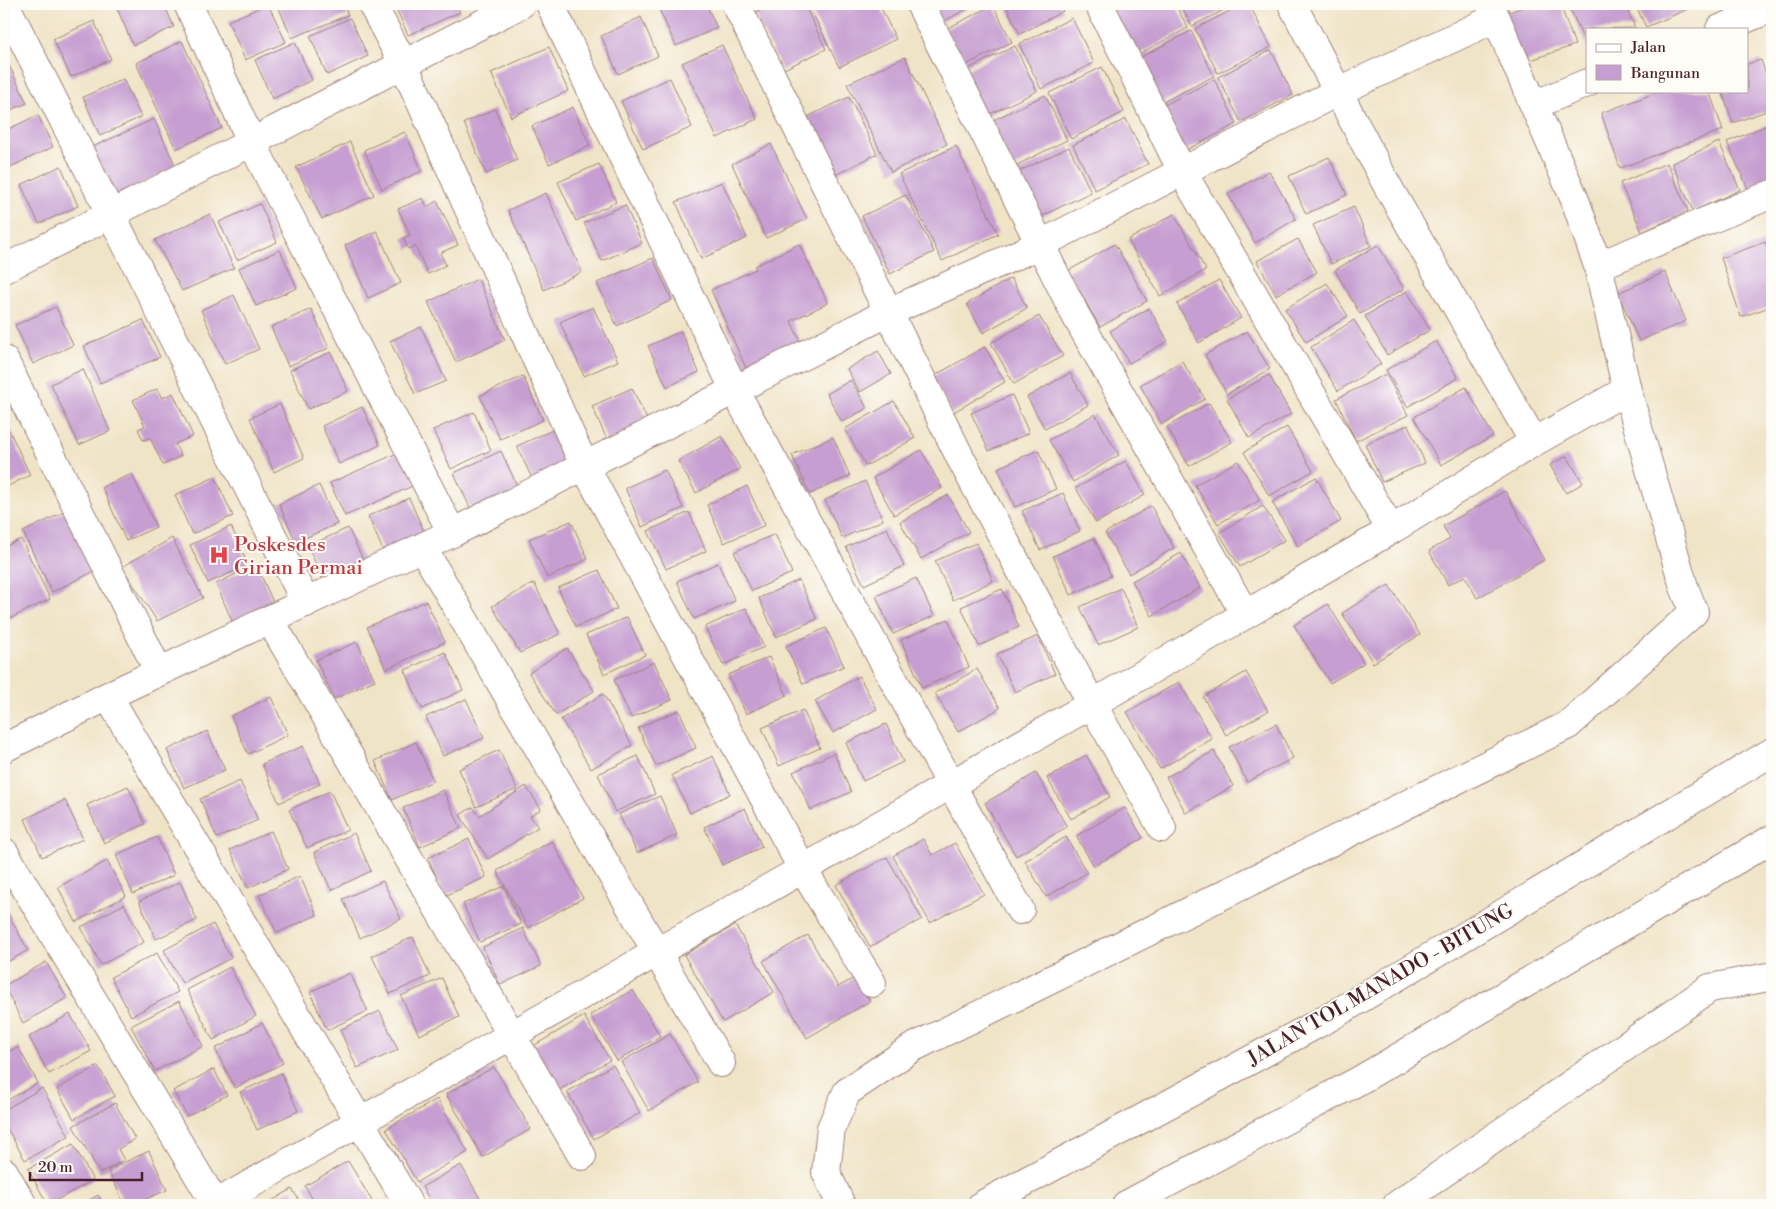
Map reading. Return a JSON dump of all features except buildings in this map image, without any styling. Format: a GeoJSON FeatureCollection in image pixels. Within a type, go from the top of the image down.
{"type":"FeatureCollection","features":[{"type":"Feature","properties":{"kind":"main road"},"geometry":{"type":"LineString","coordinates":[[5,4],[110,215],[207,402],[306,603]]}},
{"type":"Feature","properties":{"kind":"main road"},"geometry":{"type":"LineString","coordinates":[[188,4],[252,143],[452,533]]}},
{"type":"Feature","properties":{"kind":"main road"},"geometry":{"type":"LineString","coordinates":[[372,4],[402,64],[585,467],[802,868],[872,983]]}},
{"type":"Feature","properties":{"kind":"main road"},"geometry":{"type":"LineString","coordinates":[[4,269],[520,4]]}},
{"type":"Feature","properties":{"kind":"main road"},"geometry":{"type":"LineString","coordinates":[[550,4],[735,392],[950,786],[1020,910]]}},
{"type":"Feature","properties":{"kind":"main road"},"geometry":{"type":"LineString","coordinates":[[736,4],[961,458],[1092,704],[1162,828]]}},
{"type":"Feature","properties":{"kind":"main road"},"geometry":{"type":"LineString","coordinates":[[920,4],[1081,324],[1245,614]]}},
{"type":"Feature","properties":{"kind":"main road"},"geometry":{"type":"LineString","coordinates":[[1099,4],[1183,173],[1391,530]]}},
{"type":"Feature","properties":{"kind":"main road"},"geometry":{"type":"LineString","coordinates":[[1292,4],[1337,92],[1438,275],[1534,442]]}},
{"type":"Feature","properties":{"kind":"main road"},"geometry":{"type":"LineString","coordinates":[[1722,28],[1772,8]]}},
{"type":"Feature","properties":{"kind":"main road"},"geometry":{"type":"LineString","coordinates":[[4,748],[108,696],[452,533],[735,392],[889,312],[1040,245],[1183,173],[1493,11],[1575,200],[1598,266],[1627,390],[1684,587],[1694,612],[1568,725],[912,1048],[847,1092],[831,1128],[826,1172],[841,1205]]}},
{"type":"Feature","properties":{"kind":"main road"},"geometry":{"type":"LineString","coordinates":[[1534,105],[1586,83]]}},
{"type":"Feature","properties":{"kind":"main road"},"geometry":{"type":"LineString","coordinates":[[1598,266],[1772,194]]}},
{"type":"Feature","properties":{"kind":"main road"},"geometry":{"type":"LineString","coordinates":[[4,360],[159,672]]}},
{"type":"Feature","properties":{"kind":"main road"},"geometry":{"type":"LineString","coordinates":[[4,852],[215,1205],[802,868],[950,786],[1391,530],[1534,442],[1627,390]]}},
{"type":"Feature","properties":{"kind":"main road"},"geometry":{"type":"LineString","coordinates":[[422,547],[721,1063]]}},
{"type":"Feature","properties":{"kind":"main road"},"geometry":{"type":"LineString","coordinates":[[270,620],[582,1156]]}},
{"type":"Feature","properties":{"kind":"main road"},"geometry":{"type":"LineString","coordinates":[[108,696],[408,1205]]}},
{"type":"Feature","properties":{"kind":"main road","name":"JALAN TOL MANADO - BITUNG"},"geometry":{"type":"LineString","coordinates":[[982,1205],[1330,1016],[1772,752]]}},
{"type":"Feature","properties":{"kind":"main road"},"geometry":{"type":"LineString","coordinates":[[1126,1205],[1360,1080],[1772,839]]}},
{"type":"Feature","properties":{"kind":"main road"},"geometry":{"type":"LineString","coordinates":[[1397,1205],[1710,988],[1768,977],[1772,978]]}},
{"type":"Feature","properties":{"kind":"main road"},"geometry":{"type":"LineString","coordinates":[[4,1172],[23,1205]]}},
{"type":"Feature","properties":{"kind":"place","name":"Poskesdes Girian Permai"},"geometry":{"type":"Point","coordinates":[219,555]}}]}
